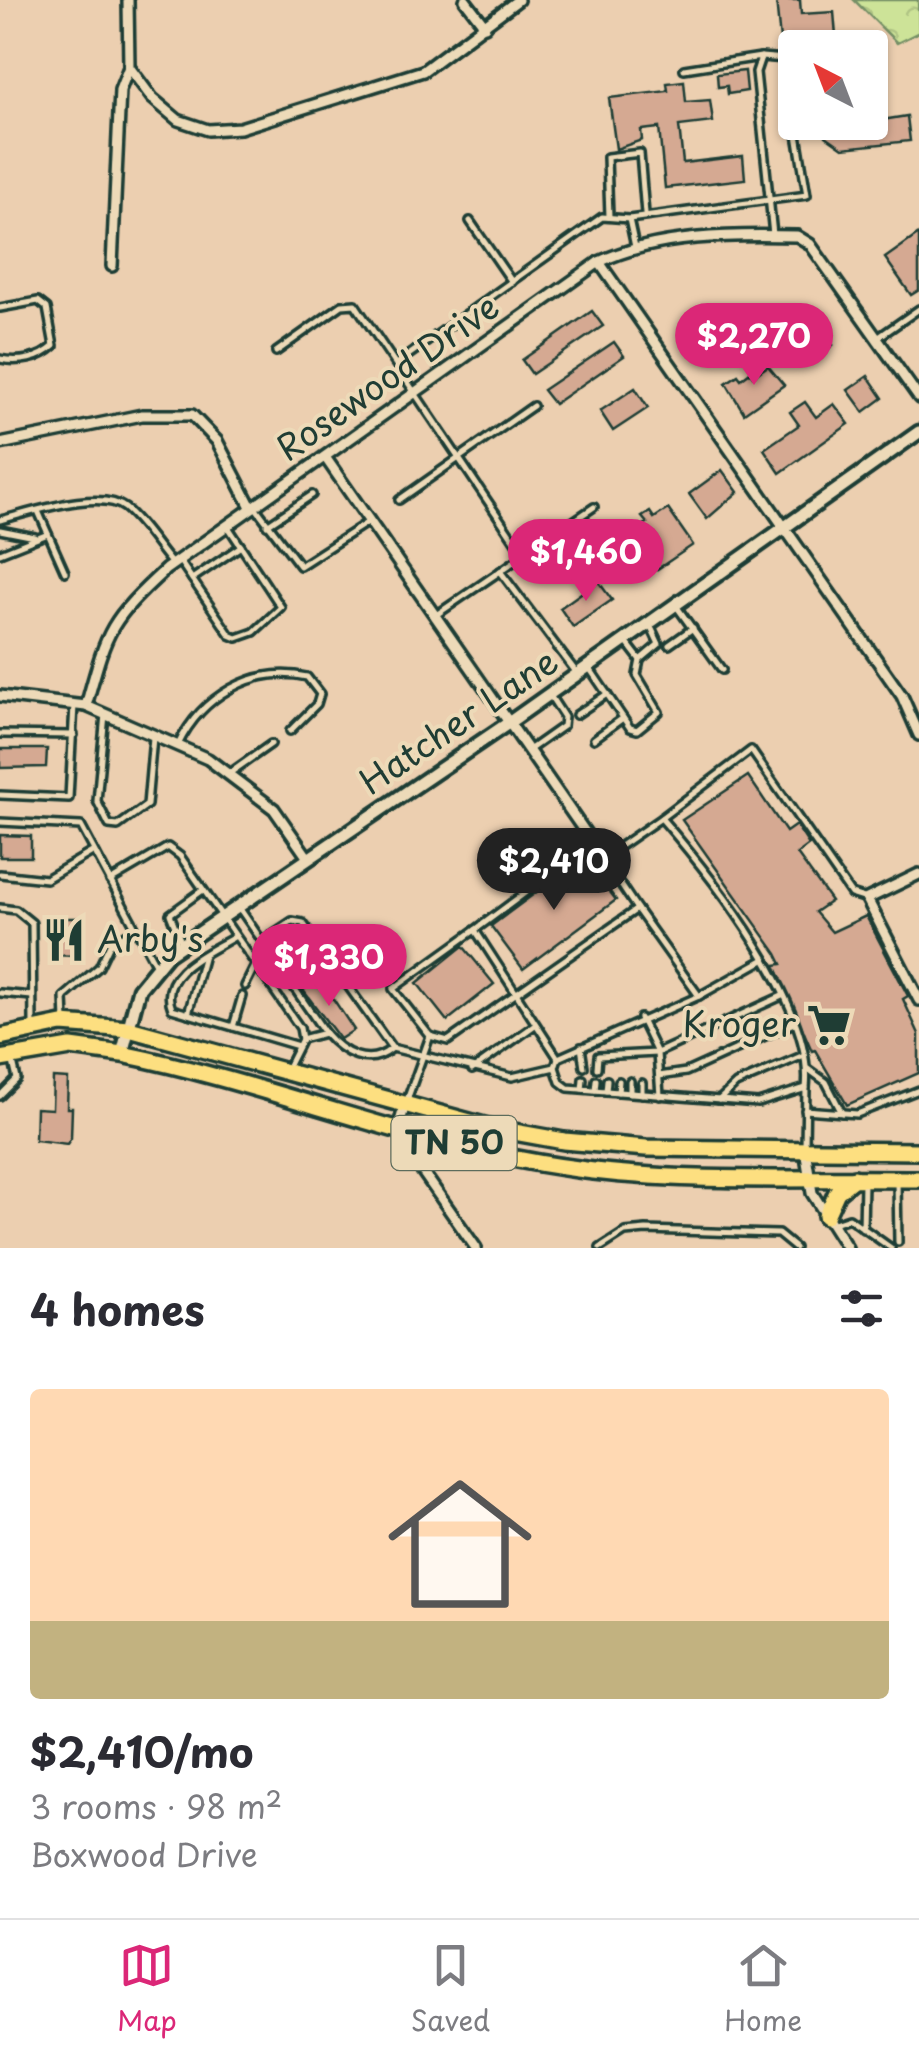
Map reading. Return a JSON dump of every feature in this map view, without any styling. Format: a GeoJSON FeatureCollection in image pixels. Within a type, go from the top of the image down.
{"type":"FeatureCollection","features":[{"type":"Feature","properties":{"kind":"main road"},"geometry":{"type":"LineString","coordinates":[[0,1037],[65,1024],[129,1029],[405,1104],[564,1141],[646,1148],[919,1151]]}},
{"type":"Feature","properties":{"kind":"main road"},"geometry":{"type":"LineString","coordinates":[[0,1028],[27,1030]]}},
{"type":"Feature","properties":{"kind":"main road","name":"TN 50"},"geometry":{"type":"LineString","coordinates":[[6,1057],[71,1046],[122,1054],[398,1129],[578,1169],[919,1179]]}},
{"type":"Feature","properties":{"kind":"main road"},"geometry":{"type":"LineString","coordinates":[[829,1220],[836,1192],[859,1178]]}},
{"type":"Feature","properties":{"kind":"street"},"geometry":{"type":"LineString","coordinates":[[112,266],[120,90],[130,67],[128,0]]}},
{"type":"Feature","properties":{"kind":"street"},"geometry":{"type":"LineString","coordinates":[[465,0],[485,26]]}},
{"type":"Feature","properties":{"kind":"street"},"geometry":{"type":"LineString","coordinates":[[130,67],[152,98],[178,120],[208,130],[240,128],[424,71],[518,0]]}},
{"type":"Feature","properties":{"kind":"street","name":"Rosewood Drive"},"geometry":{"type":"LineString","coordinates":[[80,705],[104,638],[121,610],[176,562],[599,262],[635,247],[798,236],[810,244],[876,339]]}},
{"type":"Feature","properties":{"kind":"street"},"geometry":{"type":"LineString","coordinates":[[599,262],[902,696],[919,735]]}},
{"type":"Feature","properties":{"kind":"street"},"geometry":{"type":"LineString","coordinates":[[876,339],[919,398]]}},
{"type":"Feature","properties":{"kind":"street"},"geometry":{"type":"LineString","coordinates":[[0,444],[142,414],[192,415],[217,441],[252,506]]}},
{"type":"Feature","properties":{"kind":"street","name":"Hatcher Lane"},"geometry":{"type":"LineString","coordinates":[[122,1054],[139,990],[156,966],[182,944],[507,724],[919,432]]}},
{"type":"Feature","properties":{"kind":"street"},"geometry":{"type":"LineString","coordinates":[[325,458],[603,858]]}},
{"type":"Feature","properties":{"kind":"street"},"geometry":{"type":"LineString","coordinates":[[0,696],[80,705],[178,745],[230,773],[274,809],[308,858]]}},
{"type":"Feature","properties":{"kind":"street"},"geometry":{"type":"LineString","coordinates":[[919,874],[867,899],[919,1000]]}},
{"type":"Feature","properties":{"kind":"street"},"geometry":{"type":"LineString","coordinates":[[405,1104],[398,1129],[410,1154],[476,1248]]}},
{"type":"Feature","properties":{"kind":"street"},"geometry":{"type":"LineString","coordinates":[[804,1150],[806,1178],[848,1248]]}},
{"type":"Feature","properties":{"kind":"lane"},"geometry":{"type":"LineString","coordinates":[[761,57],[756,72],[773,235]]}},
{"type":"Feature","properties":{"kind":"lane"},"geometry":{"type":"LineString","coordinates":[[684,69],[761,57],[778,58]]}},
{"type":"Feature","properties":{"kind":"lane"},"geometry":{"type":"LineString","coordinates":[[396,364],[609,216],[630,218],[768,203],[806,195],[798,140]]}},
{"type":"Feature","properties":{"kind":"lane"},"geometry":{"type":"LineString","coordinates":[[609,216],[606,157],[640,153],[645,214]]}},
{"type":"Feature","properties":{"kind":"lane"},"geometry":{"type":"LineString","coordinates":[[630,218],[635,247]]}},
{"type":"Feature","properties":{"kind":"lane"},"geometry":{"type":"LineString","coordinates":[[470,221],[512,282]]}},
{"type":"Feature","properties":{"kind":"lane"},"geometry":{"type":"LineString","coordinates":[[0,308],[38,301],[47,308],[54,346],[45,355],[12,361],[0,358]]}},
{"type":"Feature","properties":{"kind":"lane"},"geometry":{"type":"LineString","coordinates":[[276,352],[342,305],[355,304],[524,554]]}},
{"type":"Feature","properties":{"kind":"lane"},"geometry":{"type":"LineString","coordinates":[[876,339],[919,309]]}},
{"type":"Feature","properties":{"kind":"lane"},"geometry":{"type":"LineString","coordinates":[[399,500],[533,406]]}},
{"type":"Feature","properties":{"kind":"lane"},"geometry":{"type":"LineString","coordinates":[[267,525],[312,495]]}},
{"type":"Feature","properties":{"kind":"lane"},"geometry":{"type":"LineString","coordinates":[[0,520],[89,500],[113,502],[125,508],[192,579],[230,635],[237,638],[254,632],[281,606],[227,525]]}},
{"type":"Feature","properties":{"kind":"lane"},"geometry":{"type":"LineString","coordinates":[[252,506],[300,566],[368,522]]}},
{"type":"Feature","properties":{"kind":"lane"},"geometry":{"type":"LineString","coordinates":[[433,617],[594,507]]}},
{"type":"Feature","properties":{"kind":"lane"},"geometry":{"type":"LineString","coordinates":[[38,511],[65,572]]}},
{"type":"Feature","properties":{"kind":"lane"},"geometry":{"type":"LineString","coordinates":[[0,530],[38,538]]}},
{"type":"Feature","properties":{"kind":"lane"},"geometry":{"type":"LineString","coordinates":[[0,553],[48,534]]}},
{"type":"Feature","properties":{"kind":"lane"},"geometry":{"type":"LineString","coordinates":[[192,579],[241,546]]}},
{"type":"Feature","properties":{"kind":"lane"},"geometry":{"type":"LineString","coordinates":[[500,571],[607,694],[630,728],[638,730],[659,712],[637,675],[640,660],[659,644],[649,624]]}},
{"type":"Feature","properties":{"kind":"lane"},"geometry":{"type":"LineString","coordinates":[[676,604],[722,670]]}},
{"type":"Feature","properties":{"kind":"lane"},"geometry":{"type":"LineString","coordinates":[[669,646],[693,628]]}},
{"type":"Feature","properties":{"kind":"lane"},"geometry":{"type":"LineString","coordinates":[[626,640],[640,660]]}},
{"type":"Feature","properties":{"kind":"lane"},"geometry":{"type":"LineString","coordinates":[[178,745],[189,722],[209,700],[257,678],[290,673],[307,677],[320,694],[317,704],[290,731]]}},
{"type":"Feature","properties":{"kind":"lane"},"geometry":{"type":"LineString","coordinates":[[527,752],[564,723],[549,694]]}},
{"type":"Feature","properties":{"kind":"lane"},"geometry":{"type":"LineString","coordinates":[[576,715],[607,694]]}},
{"type":"Feature","properties":{"kind":"lane"},"geometry":{"type":"LineString","coordinates":[[0,795],[69,798],[80,705]]}},
{"type":"Feature","properties":{"kind":"lane"},"geometry":{"type":"LineString","coordinates":[[104,714],[98,801],[110,826],[118,826],[147,805],[154,734]]}},
{"type":"Feature","properties":{"kind":"lane"},"geometry":{"type":"LineString","coordinates":[[594,739],[623,718]]}},
{"type":"Feature","properties":{"kind":"lane"},"geometry":{"type":"LineString","coordinates":[[0,734],[74,736]]}},
{"type":"Feature","properties":{"kind":"lane"},"geometry":{"type":"LineString","coordinates":[[230,773],[271,744]]}},
{"type":"Feature","properties":{"kind":"lane"},"geometry":{"type":"LineString","coordinates":[[699,996],[603,858],[751,750],[851,894],[867,899]]}},
{"type":"Feature","properties":{"kind":"lane"},"geometry":{"type":"LineString","coordinates":[[661,818],[765,959],[782,996],[808,1069],[804,1150]]}},
{"type":"Feature","properties":{"kind":"lane"},"geometry":{"type":"LineString","coordinates":[[0,822],[80,826],[156,966]]}},
{"type":"Feature","properties":{"kind":"lane"},"geometry":{"type":"LineString","coordinates":[[592,843],[393,988],[430,1036],[448,1040],[637,909]]}},
{"type":"Feature","properties":{"kind":"lane"},"geometry":{"type":"LineString","coordinates":[[110,881],[168,848],[180,856],[300,1028],[300,1042],[287,1069]]}},
{"type":"Feature","properties":{"kind":"lane"},"geometry":{"type":"LineString","coordinates":[[0,874],[46,879],[95,850]]}},
{"type":"Feature","properties":{"kind":"lane"},"geometry":{"type":"LineString","coordinates":[[182,944],[170,914],[204,890]]}},
{"type":"Feature","properties":{"kind":"lane"},"geometry":{"type":"LineString","coordinates":[[238,907],[325,1034],[348,1054],[376,1058],[392,1048]]}},
{"type":"Feature","properties":{"kind":"lane"},"geometry":{"type":"LineString","coordinates":[[0,908],[16,910],[32,923],[33,996],[27,1030]]}},
{"type":"Feature","properties":{"kind":"lane"},"geometry":{"type":"LineString","coordinates":[[262,941],[292,921],[304,923],[392,1048],[424,1060],[512,1078],[555,1067]]}},
{"type":"Feature","properties":{"kind":"lane"},"geometry":{"type":"LineString","coordinates":[[65,1024],[64,996],[99,967],[110,944],[136,929]]}},
{"type":"Feature","properties":{"kind":"lane"},"geometry":{"type":"LineString","coordinates":[[475,930],[558,1058]]}},
{"type":"Feature","properties":{"kind":"lane"},"geometry":{"type":"LineString","coordinates":[[236,936],[179,972],[169,998],[172,1009],[233,1028],[300,1042],[325,1034]]}},
{"type":"Feature","properties":{"kind":"lane"},"geometry":{"type":"LineString","coordinates":[[188,1014],[204,956]]}},
{"type":"Feature","properties":{"kind":"lane"},"geometry":{"type":"LineString","coordinates":[[765,959],[699,996],[580,1046],[558,1058],[555,1067],[560,1082],[582,1090],[758,1103],[806,1088]]}},
{"type":"Feature","properties":{"kind":"lane"},"geometry":{"type":"LineString","coordinates":[[245,986],[256,964]]}},
{"type":"Feature","properties":{"kind":"lane"},"geometry":{"type":"LineString","coordinates":[[0,993],[33,996]]}},
{"type":"Feature","properties":{"kind":"lane"},"geometry":{"type":"LineString","coordinates":[[233,1028],[242,996]]}},
{"type":"Feature","properties":{"kind":"lane"},"geometry":{"type":"LineString","coordinates":[[586,1056],[656,1053],[782,996]]}},
{"type":"Feature","properties":{"kind":"lane"},"geometry":{"type":"LineString","coordinates":[[640,1018],[656,1053],[660,1096]]}},
{"type":"Feature","properties":{"kind":"lane"},"geometry":{"type":"LineString","coordinates":[[659,1076],[686,1072],[794,1024]]}},
{"type":"Feature","properties":{"kind":"lane"},"geometry":{"type":"LineString","coordinates":[[472,1070],[535,1025]]}},
{"type":"Feature","properties":{"kind":"lane"},"geometry":{"type":"LineString","coordinates":[[405,1104],[430,1036]]}},
{"type":"Feature","properties":{"kind":"lane"},"geometry":{"type":"LineString","coordinates":[[580,1046],[586,1056],[584,1067]]}},
{"type":"Feature","properties":{"kind":"lane"},"geometry":{"type":"LineString","coordinates":[[720,1100],[736,1084],[805,1054]]}},
{"type":"Feature","properties":{"kind":"lane"},"geometry":{"type":"LineString","coordinates":[[597,1068],[598,1056]]}},
{"type":"Feature","properties":{"kind":"lane"},"geometry":{"type":"LineString","coordinates":[[608,1056],[608,1068]]}},
{"type":"Feature","properties":{"kind":"lane"},"geometry":{"type":"LineString","coordinates":[[0,1096],[16,1079],[6,1057]]}},
{"type":"Feature","properties":{"kind":"lane"},"geometry":{"type":"LineString","coordinates":[[620,1069],[621,1057]]}},
{"type":"Feature","properties":{"kind":"lane"},"geometry":{"type":"LineString","coordinates":[[630,1069],[631,1057]]}},
{"type":"Feature","properties":{"kind":"lane"},"geometry":{"type":"LineString","coordinates":[[808,1069],[826,1082],[842,1114]]}},
{"type":"Feature","properties":{"kind":"lane"},"geometry":{"type":"LineString","coordinates":[[582,1090],[584,1079]]}},
{"type":"Feature","properties":{"kind":"lane"},"geometry":{"type":"LineString","coordinates":[[595,1090],[596,1080]]}},
{"type":"Feature","properties":{"kind":"lane"},"geometry":{"type":"LineString","coordinates":[[606,1091],[607,1080]]}},
{"type":"Feature","properties":{"kind":"lane"},"geometry":{"type":"LineString","coordinates":[[618,1092],[619,1081]]}},
{"type":"Feature","properties":{"kind":"lane"},"geometry":{"type":"LineString","coordinates":[[630,1081],[630,1093]]}},
{"type":"Feature","properties":{"kind":"lane"},"geometry":{"type":"LineString","coordinates":[[642,1083],[642,1094]]}},
{"type":"Feature","properties":{"kind":"lane"},"geometry":{"type":"LineString","coordinates":[[806,1110],[857,1114],[919,1090]]}},
{"type":"Feature","properties":{"kind":"lane"},"geometry":{"type":"LineString","coordinates":[[859,1178],[863,1229]]}},
{"type":"Feature","properties":{"kind":"lane"},"geometry":{"type":"LineString","coordinates":[[897,1178],[898,1242]]}},
{"type":"Feature","properties":{"kind":"lane"},"geometry":{"type":"LineString","coordinates":[[829,1220],[849,1218],[891,1248]]}},
{"type":"Feature","properties":{"kind":"lane"},"geometry":{"type":"LineString","coordinates":[[600,1248],[624,1232],[637,1230],[778,1234],[795,1248]]}},
{"type":"Feature","properties":{"kind":"green space"},"geometry":{"type":"Polygon","coordinates":[[[854,0],[918,0],[919,32],[897,43],[854,0]]]}},
{"type":"Feature","properties":{"kind":"building"},"geometry":{"type":"Polygon","coordinates":[[[776,0],[800,0],[801,14],[834,12],[836,30],[779,30],[776,0]]]}},
{"type":"Feature","properties":{"kind":"building"},"geometry":{"type":"Polygon","coordinates":[[[745,71],[747,91],[728,94],[727,86],[718,87],[717,74],[745,71]]]}},
{"type":"Feature","properties":{"kind":"building"},"geometry":{"type":"Polygon","coordinates":[[[684,81],[686,102],[710,100],[713,122],[679,126],[683,163],[743,156],[745,179],[665,188],[659,128],[641,130],[642,140],[616,149],[609,98],[668,91],[667,83],[684,81]]]}},
{"type":"Feature","properties":{"kind":"building"},"geometry":{"type":"Polygon","coordinates":[[[907,116],[910,141],[843,148],[832,140],[888,140],[888,119],[907,116]]]}},
{"type":"Feature","properties":{"kind":"building"},"geometry":{"type":"Polygon","coordinates":[[[919,234],[919,290],[911,295],[885,258],[919,234]]]}},
{"type":"Feature","properties":{"kind":"building"},"geometry":{"type":"Polygon","coordinates":[[[592,311],[603,326],[532,374],[522,360],[592,311]]]}},
{"type":"Feature","properties":{"kind":"building"},"geometry":{"type":"Polygon","coordinates":[[[719,318],[728,330],[702,349],[693,336],[719,318]]]}},
{"type":"Feature","properties":{"kind":"building"},"geometry":{"type":"Polygon","coordinates":[[[816,320],[833,345],[816,357],[806,341],[785,355],[779,346],[816,320]]]}},
{"type":"Feature","properties":{"kind":"building"},"geometry":{"type":"Polygon","coordinates":[[[614,342],[624,356],[554,404],[543,390],[614,342]]]}},
{"type":"Feature","properties":{"kind":"building"},"geometry":{"type":"Polygon","coordinates":[[[768,366],[784,385],[744,413],[726,383],[738,375],[741,379],[750,372],[753,376],[768,366]]]}},
{"type":"Feature","properties":{"kind":"building"},"geometry":{"type":"Polygon","coordinates":[[[868,376],[883,398],[864,412],[848,390],[868,376]]]}},
{"type":"Feature","properties":{"kind":"building"},"geometry":{"type":"Polygon","coordinates":[[[635,388],[648,408],[613,431],[600,411],[635,388]]]}},
{"type":"Feature","properties":{"kind":"building"},"geometry":{"type":"Polygon","coordinates":[[[805,402],[816,417],[834,404],[849,424],[780,473],[764,449],[799,425],[790,412],[805,402]]]}},
{"type":"Feature","properties":{"kind":"building"},"geometry":{"type":"Polygon","coordinates":[[[722,470],[738,492],[707,519],[689,494],[722,470]]]}},
{"type":"Feature","properties":{"kind":"building"},"geometry":{"type":"Polygon","coordinates":[[[668,509],[693,545],[656,570],[632,533],[647,523],[642,517],[650,512],[654,518],[668,509]]]}},
{"type":"Feature","properties":{"kind":"building"},"geometry":{"type":"Polygon","coordinates":[[[598,581],[612,600],[573,627],[560,608],[598,581]]]}},
{"type":"Feature","properties":{"kind":"building"},"geometry":{"type":"Polygon","coordinates":[[[0,749],[47,749],[46,767],[0,768],[0,749]]]}},
{"type":"Feature","properties":{"kind":"building"},"geometry":{"type":"Polygon","coordinates":[[[748,776],[786,832],[796,825],[809,845],[797,854],[831,901],[815,912],[832,932],[866,916],[908,996],[903,999],[919,1034],[919,1073],[847,1105],[815,1050],[812,1051],[775,965],[782,964],[777,954],[682,820],[748,776]]]}},
{"type":"Feature","properties":{"kind":"building"},"geometry":{"type":"Polygon","coordinates":[[[0,835],[31,836],[31,857],[0,857],[0,835]]]}},
{"type":"Feature","properties":{"kind":"building"},"geometry":{"type":"Polygon","coordinates":[[[584,857],[616,900],[523,969],[491,926],[584,857]]]}},
{"type":"Feature","properties":{"kind":"building"},"geometry":{"type":"Polygon","coordinates":[[[51,918],[78,918],[77,956],[50,955],[51,918]]]}},
{"type":"Feature","properties":{"kind":"building"},"geometry":{"type":"Polygon","coordinates":[[[463,946],[494,984],[447,1021],[417,983],[463,946]]]}},
{"type":"Feature","properties":{"kind":"building"},"geometry":{"type":"Polygon","coordinates":[[[320,979],[354,1030],[340,1039],[303,990],[320,979]]]}},
{"type":"Feature","properties":{"kind":"building"},"geometry":{"type":"Polygon","coordinates":[[[53,1078],[68,1079],[67,1108],[72,1108],[71,1138],[67,1144],[35,1140],[36,1108],[52,1109],[53,1078]]]}},
{"type":"Feature","properties":{"kind":"place","name":"Arby's"},"geometry":{"type":"Point","coordinates":[64,940]}},
{"type":"Feature","properties":{"kind":"place","name":"Kroger"},"geometry":{"type":"Point","coordinates":[829,1025]}}]}
